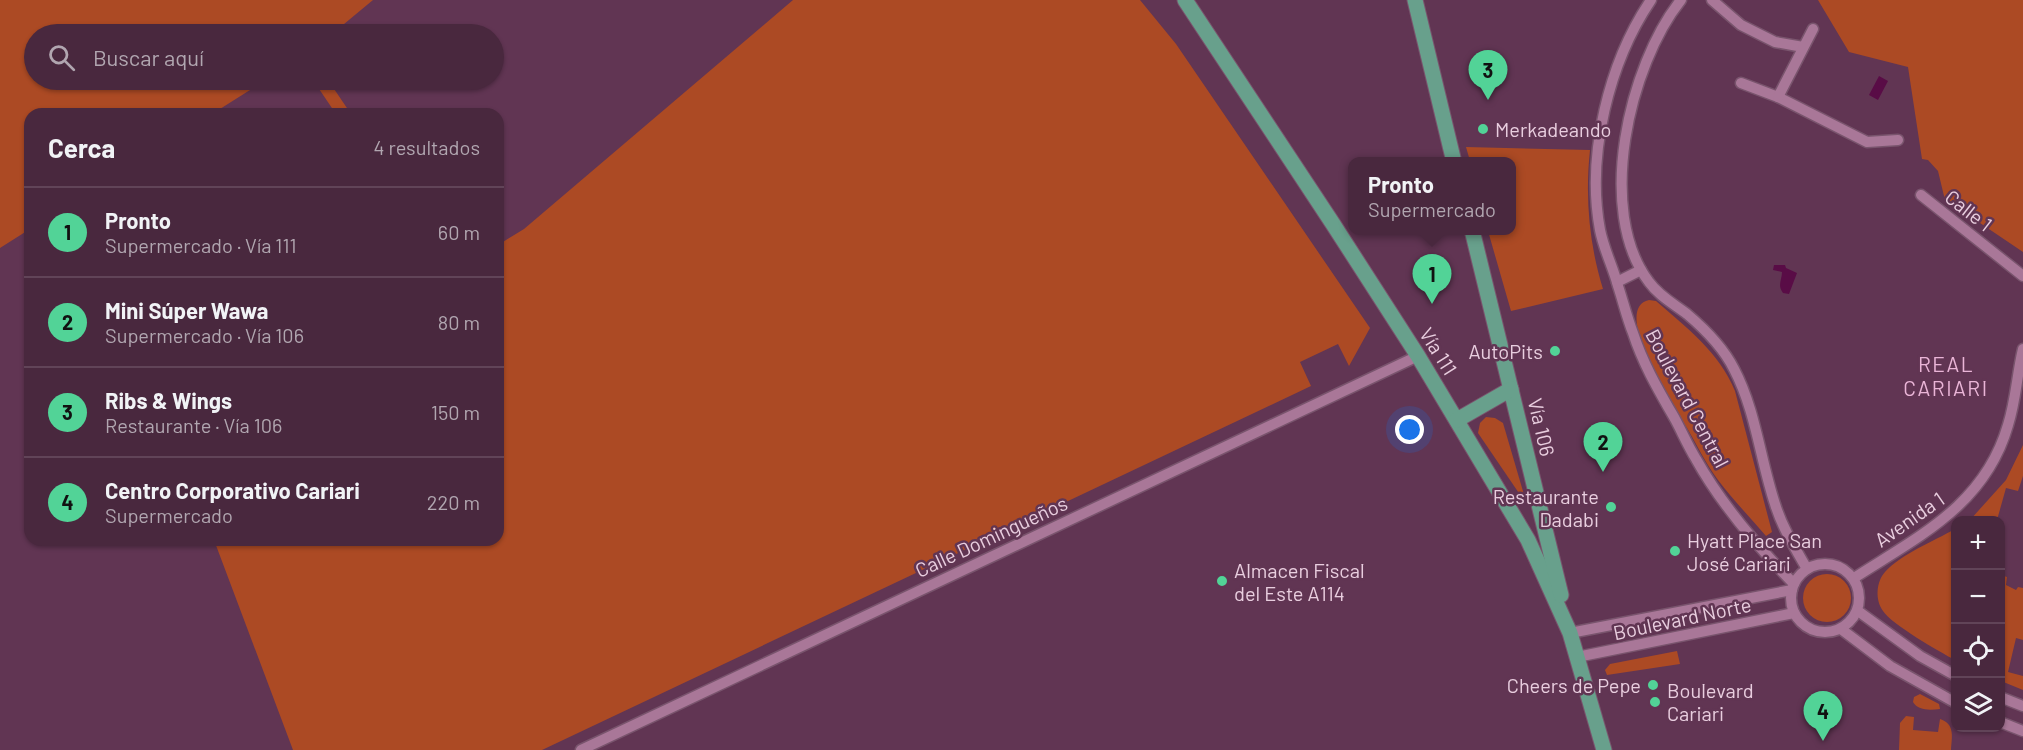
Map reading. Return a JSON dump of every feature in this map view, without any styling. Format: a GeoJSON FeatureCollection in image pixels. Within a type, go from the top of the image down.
{"type":"FeatureCollection","features":[{"type":"Feature","properties":{"kind":"main road","name":"Vía 111"},"geometry":{"type":"LineString","coordinates":[[1185,0],[1418,356],[1528,540],[1570,633],[1604,750]]}},
{"type":"Feature","properties":{"kind":"main road"},"geometry":{"type":"LineString","coordinates":[[1415,0],[1453,157]]}},
{"type":"Feature","properties":{"kind":"main road","name":"Vía 106"},"geometry":{"type":"LineString","coordinates":[[1473,235],[1570,633]]}},
{"type":"Feature","properties":{"kind":"main road"},"geometry":{"type":"LineString","coordinates":[[1457,420],[1511,389]]}},
{"type":"Feature","properties":{"kind":"street","name":"Boulevard Central"},"geometry":{"type":"LineString","coordinates":[[1651,0],[1627,42],[1610,87],[1598,157],[1596,178],[1600,229],[1607,258],[1641,354],[1696,460],[1724,502],[1793,587]]}},
{"type":"Feature","properties":{"kind":"street","name":"Boulevard Central"},"geometry":{"type":"LineString","coordinates":[[1681,0],[1670,15],[1648,57],[1634,95],[1629,116],[1622,201],[1624,220],[1630,245],[1641,270],[1662,296],[1712,337],[1724,351],[1735,370],[1753,422],[1775,504],[1789,537],[1807,569]]}},
{"type":"Feature","properties":{"kind":"street"},"geometry":{"type":"LineString","coordinates":[[1712,0],[1741,25],[1775,42],[1803,47]]}},
{"type":"Feature","properties":{"kind":"street"},"geometry":{"type":"LineString","coordinates":[[1778,97],[1813,29]]}},
{"type":"Feature","properties":{"kind":"street"},"geometry":{"type":"LineString","coordinates":[[1741,83],[1778,97],[1867,142],[1898,140]]}},
{"type":"Feature","properties":{"kind":"street","name":"Calle 1"},"geometry":{"type":"LineString","coordinates":[[1921,195],[2023,276]]}},
{"type":"Feature","properties":{"kind":"street"},"geometry":{"type":"LineString","coordinates":[[1617,282],[1641,270]]}},
{"type":"Feature","properties":{"kind":"street","name":"Avenida 1"},"geometry":{"type":"LineString","coordinates":[[1854,578],[1951,514],[1975,490],[1994,459],[2008,425],[2023,349]]}},
{"type":"Feature","properties":{"kind":"street","name":"Calle Domingueños"},"geometry":{"type":"LineString","coordinates":[[581,750],[1418,356]]}},
{"type":"Feature","properties":{"kind":"street"},"geometry":{"type":"LineString","coordinates":[[1827,563],[1846,570],[1854,578],[1859,588],[1858,611],[1853,619],[1841,629],[1818,632],[1800,622],[1794,613],[1791,598],[1793,587],[1799,576],[1807,569],[1816,564],[1827,563]]}},
{"type":"Feature","properties":{"kind":"street","name":"Boulevard Norte"},"geometry":{"type":"LineString","coordinates":[[1570,633],[1793,587]]}},
{"type":"Feature","properties":{"kind":"street"},"geometry":{"type":"LineString","coordinates":[[1858,611],[1920,656],[1951,673]]}},
{"type":"Feature","properties":{"kind":"street","name":"Boulevard Norte"},"geometry":{"type":"LineString","coordinates":[[1577,657],[1794,613]]}},
{"type":"Feature","properties":{"kind":"street"},"geometry":{"type":"LineString","coordinates":[[1841,629],[1890,666],[1951,700]]}},
{"type":"Feature","properties":{"kind":"street"},"geometry":{"type":"LineString","coordinates":[[2005,699],[2023,706]]}},
{"type":"Feature","properties":{"kind":"street"},"geometry":{"type":"LineString","coordinates":[[2005,724],[2023,731]]}},
{"type":"Feature","properties":{"kind":"shaded area"},"geometry":{"type":"Polygon","coordinates":[[[0,0],[373,0],[344,24],[24,24],[24,90],[250,90],[222,108],[24,108],[24,233],[0,248],[0,0]]]}},
{"type":"Feature","properties":{"kind":"shaded area"},"geometry":{"type":"Polygon","coordinates":[[[793,0],[1140,0],[1176,44],[1370,328],[1349,366],[1338,344],[1300,362],[1311,386],[542,750],[293,750],[216,546],[504,546],[504,241],[524,229],[793,0]]]}},
{"type":"Feature","properties":{"kind":"shaded area"},"geometry":{"type":"Polygon","coordinates":[[[1818,0],[2023,0],[2023,252],[1946,200],[1938,171],[1928,160],[1922,159],[1908,67],[1849,52],[1818,0]]]}},
{"type":"Feature","properties":{"kind":"shaded area"},"geometry":{"type":"Polygon","coordinates":[[[1879,76],[1888,81],[1878,100],[1869,95],[1879,76]]]}},
{"type":"Feature","properties":{"kind":"shaded area"},"geometry":{"type":"Polygon","coordinates":[[[320,90],[335,90],[347,108],[332,108],[320,90]]]}},
{"type":"Feature","properties":{"kind":"shaded area"},"geometry":{"type":"Polygon","coordinates":[[[1466,147],[1590,150],[1589,220],[1594,255],[1603,289],[1511,311],[1489,235],[1516,235],[1516,157],[1469,157],[1466,147]]]}},
{"type":"Feature","properties":{"kind":"shaded area"},"geometry":{"type":"Polygon","coordinates":[[[1774,265],[1785,265],[1786,268],[1797,273],[1789,294],[1781,290],[1782,272],[1773,270],[1774,265]]]}},
{"type":"Feature","properties":{"kind":"shaded area"},"geometry":{"type":"Polygon","coordinates":[[[1649,300],[1656,301],[1711,353],[1735,391],[1772,532],[1766,536],[1714,474],[1649,361],[1637,321],[1639,307],[1649,300]]]}},
{"type":"Feature","properties":{"kind":"shaded area"},"geometry":{"type":"Polygon","coordinates":[[[1486,417],[1495,418],[1503,423],[1527,505],[1478,433],[1480,423],[1486,417]]]}},
{"type":"Feature","properties":{"kind":"shaded area"},"geometry":{"type":"Polygon","coordinates":[[[2023,445],[2023,476],[2018,491],[2006,488],[1998,516],[1974,516],[2006,480],[2023,445]]]}},
{"type":"Feature","properties":{"kind":"shaded area"},"geometry":{"type":"Polygon","coordinates":[[[1951,531],[1951,658],[1896,623],[1880,607],[1878,591],[1882,576],[1892,565],[1951,531]]]}},
{"type":"Feature","properties":{"kind":"shaded area"},"geometry":{"type":"Polygon","coordinates":[[[1822,574],[1832,574],[1847,584],[1851,598],[1850,607],[1841,618],[1832,622],[1822,622],[1807,612],[1803,603],[1803,593],[1813,578],[1822,574]]]}},
{"type":"Feature","properties":{"kind":"shaded area"},"geometry":{"type":"Polygon","coordinates":[[[2005,576],[2007,577],[2006,585],[2016,590],[2018,587],[2023,588],[2023,640],[2016,638],[2008,672],[2023,676],[2023,690],[2005,683],[2005,576]]]}},
{"type":"Feature","properties":{"kind":"shaded area"},"geometry":{"type":"Polygon","coordinates":[[[1677,651],[1680,664],[1607,675],[1605,670],[1610,664],[1677,651]]]}},
{"type":"Feature","properties":{"kind":"shaded area"},"geometry":{"type":"Polygon","coordinates":[[[1920,694],[1939,704],[1940,709],[1928,710],[1915,705],[1914,697],[1920,694]]]}},
{"type":"Feature","properties":{"kind":"shaded area"},"geometry":{"type":"Polygon","coordinates":[[[1906,716],[1914,717],[1913,730],[1938,732],[1940,719],[1945,721],[1951,731],[1951,750],[1899,750],[1900,723],[1906,716]]]}},
{"type":"Feature","properties":{"kind":"place","name":"Ribs & Wings"},"geometry":{"type":"Point","coordinates":[1488,100]}},
{"type":"Feature","properties":{"kind":"place","name":"Merkadeando"},"geometry":{"type":"Point","coordinates":[1483,129]}},
{"type":"Feature","properties":{"kind":"place","name":"Pronto"},"geometry":{"type":"Point","coordinates":[1432,304]}},
{"type":"Feature","properties":{"kind":"place","name":"AutoPits"},"geometry":{"type":"Point","coordinates":[1555,351]}},
{"type":"Feature","properties":{"kind":"place","name":"Mini Súper Wawa"},"geometry":{"type":"Point","coordinates":[1603,472]}},
{"type":"Feature","properties":{"kind":"place","name":"Restaurante Dadabi"},"geometry":{"type":"Point","coordinates":[1611,507]}},
{"type":"Feature","properties":{"kind":"place","name":"Hyatt Place San José Cariari"},"geometry":{"type":"Point","coordinates":[1675,551]}},
{"type":"Feature","properties":{"kind":"place","name":"Almacen Fiscal del Este A114"},"geometry":{"type":"Point","coordinates":[1222,581]}},
{"type":"Feature","properties":{"kind":"place","name":"Cheers de Pepe"},"geometry":{"type":"Point","coordinates":[1653,685]}},
{"type":"Feature","properties":{"kind":"place","name":"Boulevard Cariari"},"geometry":{"type":"Point","coordinates":[1655,702]}},
{"type":"Feature","properties":{"kind":"place","name":"Centro Corporativo Cariari"},"geometry":{"type":"Point","coordinates":[1823,741]}},
{"type":"Feature","properties":{"kind":"district","name":"REAL CARIARI"},"geometry":{"type":"Point","coordinates":[1946,375]}}]}
